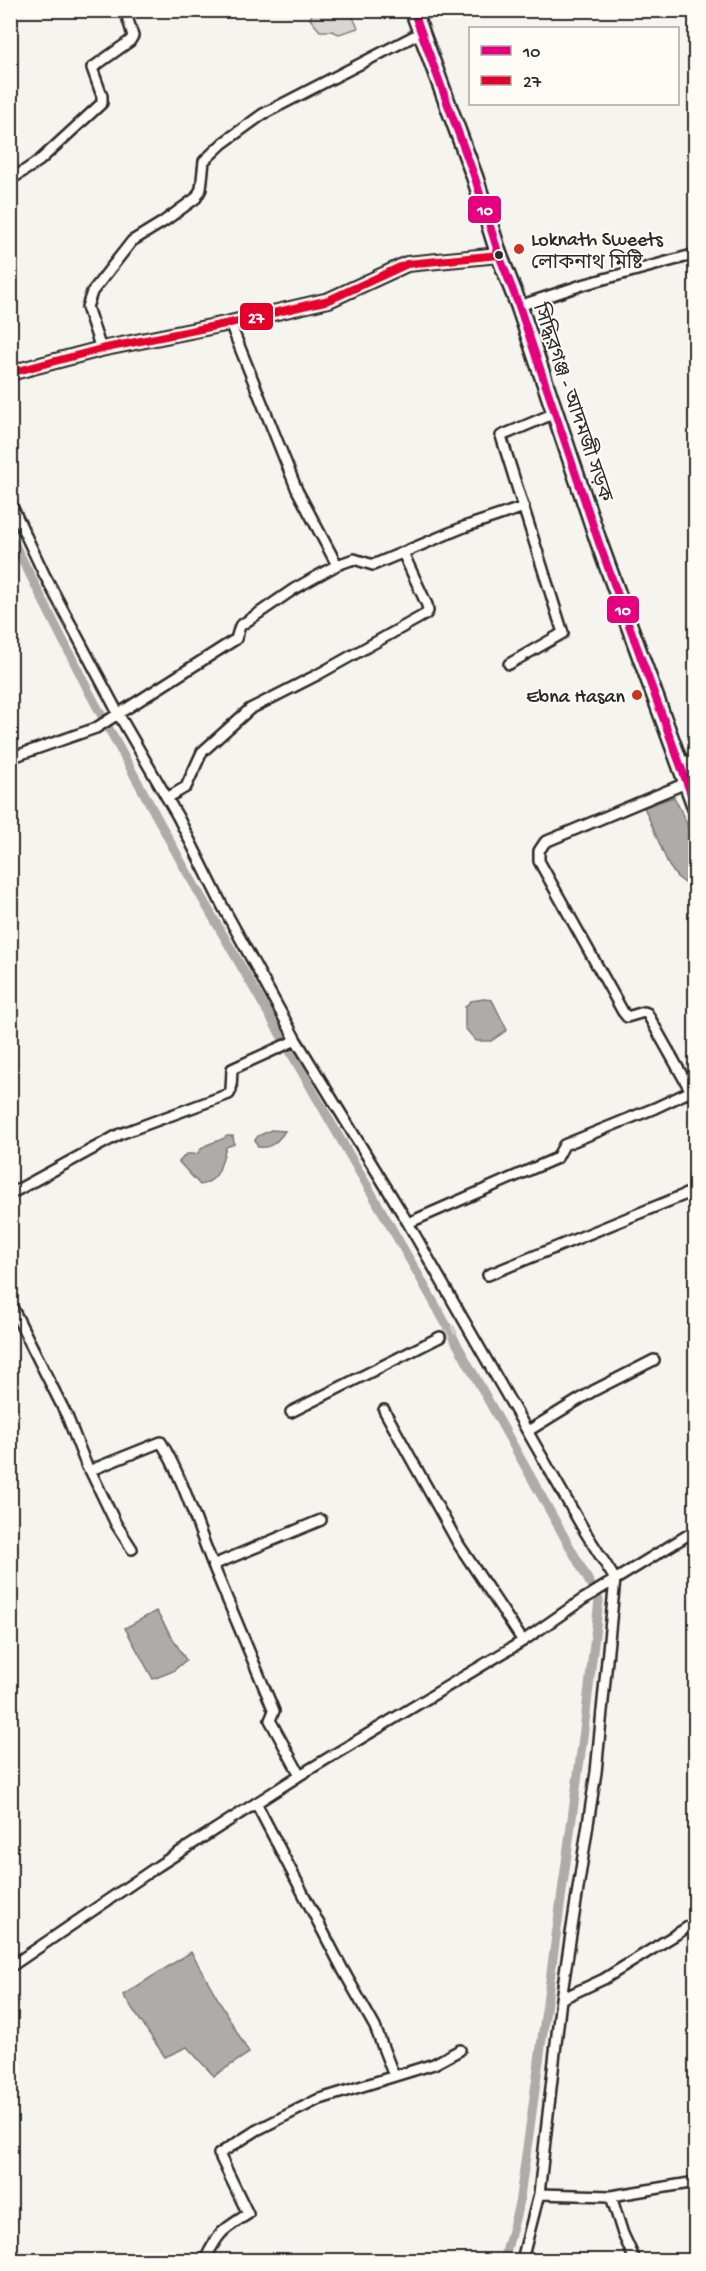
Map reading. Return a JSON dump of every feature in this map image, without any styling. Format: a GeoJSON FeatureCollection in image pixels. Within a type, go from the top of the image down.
{"type":"FeatureCollection","features":[{"type":"Feature","properties":{"kind":"main road","name":"সিদ্ধিরগঞ্জ - আদমজী সড়ক"},"geometry":{"type":"LineString","coordinates":[[413,10],[475,178],[499,255],[519,306],[599,543],[678,765],[696,808]]}},
{"type":"Feature","properties":{"kind":"street"},"geometry":{"type":"LineString","coordinates":[[10,180],[39,161],[102,103],[102,96],[92,68],[94,64],[122,48],[133,36],[125,10]]}},
{"type":"Feature","properties":{"kind":"street"},"geometry":{"type":"LineString","coordinates":[[101,349],[87,307],[92,292],[132,240],[163,222],[196,198],[201,189],[204,161],[223,143],[263,114],[420,33]]}},
{"type":"Feature","properties":{"kind":"street"},"geometry":{"type":"LineString","coordinates":[[519,306],[582,285],[696,254]]}},
{"type":"Feature","properties":{"kind":"street"},"geometry":{"type":"LineString","coordinates":[[10,373],[101,349],[329,300],[407,264],[499,255]]}},
{"type":"Feature","properties":{"kind":"street"},"geometry":{"type":"LineString","coordinates":[[230,323],[297,490],[337,565]]}},
{"type":"Feature","properties":{"kind":"street"},"geometry":{"type":"LineString","coordinates":[[509,664],[563,633],[501,436],[555,412]]}},
{"type":"Feature","properties":{"kind":"street"},"geometry":{"type":"LineString","coordinates":[[10,502],[115,717],[167,798],[292,1041],[408,1223],[461,1327],[528,1431],[584,1530],[615,1579],[596,1772],[561,1999],[539,2194],[522,2260]]}},
{"type":"Feature","properties":{"kind":"street"},"geometry":{"type":"LineString","coordinates":[[10,758],[96,728],[115,717],[236,639],[240,626],[294,589],[337,565],[354,559],[373,565],[464,527],[524,507]]}},
{"type":"Feature","properties":{"kind":"street"},"geometry":{"type":"LineString","coordinates":[[167,798],[186,787],[189,776],[202,752],[250,709],[317,675],[426,614],[427,605],[403,554]]}},
{"type":"Feature","properties":{"kind":"street"},"geometry":{"type":"LineString","coordinates":[[678,765],[696,757]]}},
{"type":"Feature","properties":{"kind":"street"},"geometry":{"type":"LineString","coordinates":[[408,1223],[557,1158],[564,1145],[693,1095],[647,1013],[627,1017],[623,1012],[539,861],[539,851],[545,842],[686,783]]}},
{"type":"Feature","properties":{"kind":"street"},"geometry":{"type":"LineString","coordinates":[[10,1194],[120,1134],[229,1094],[232,1069],[292,1041]]}},
{"type":"Feature","properties":{"kind":"street"},"geometry":{"type":"LineString","coordinates":[[488,1275],[696,1190]]}},
{"type":"Feature","properties":{"kind":"street"},"geometry":{"type":"LineString","coordinates":[[10,1303],[67,1416],[80,1452],[116,1524],[132,1549]]}},
{"type":"Feature","properties":{"kind":"street"},"geometry":{"type":"LineString","coordinates":[[291,1412],[440,1337]]}},
{"type":"Feature","properties":{"kind":"street"},"geometry":{"type":"LineString","coordinates":[[528,1431],[593,1391],[654,1360]]}},
{"type":"Feature","properties":{"kind":"street"},"geometry":{"type":"LineString","coordinates":[[384,1410],[459,1545],[523,1641]]}},
{"type":"Feature","properties":{"kind":"street"},"geometry":{"type":"LineString","coordinates":[[90,1470],[160,1442],[188,1497],[195,1523],[274,1711],[270,1720],[300,1775]]}},
{"type":"Feature","properties":{"kind":"street"},"geometry":{"type":"LineString","coordinates":[[213,1565],[321,1520]]}},
{"type":"Feature","properties":{"kind":"street"},"geometry":{"type":"LineString","coordinates":[[10,1966],[158,1866],[300,1775],[523,1641],[582,1600],[696,1530]]}},
{"type":"Feature","properties":{"kind":"street"},"geometry":{"type":"LineString","coordinates":[[256,1803],[375,2027],[394,2076]]}},
{"type":"Feature","properties":{"kind":"street"},"geometry":{"type":"LineString","coordinates":[[561,1999],[604,1979],[696,1922]]}},
{"type":"Feature","properties":{"kind":"street"},"geometry":{"type":"LineString","coordinates":[[206,2260],[216,2238],[226,2228],[248,2214],[219,2154],[257,2130],[317,2100],[434,2064],[460,2050]]}},
{"type":"Feature","properties":{"kind":"street"},"geometry":{"type":"LineString","coordinates":[[539,2194],[611,2196],[696,2182]]}},
{"type":"Feature","properties":{"kind":"street"},"geometry":{"type":"LineString","coordinates":[[611,2196],[623,2234],[635,2260]]}},
{"type":"Feature","properties":{"kind":"shaded area"},"geometry":{"type":"Polygon","coordinates":[[[313,11],[350,11],[358,28],[339,34],[332,31],[320,31],[310,19],[313,11]]]}},
{"type":"Feature","properties":{"kind":"shaded area"},"geometry":{"type":"Polygon","coordinates":[[[674,797],[689,830],[694,849],[695,886],[693,889],[677,877],[669,866],[644,807],[674,797]]]}},
{"type":"Feature","properties":{"kind":"shaded area"},"geometry":{"type":"Polygon","coordinates":[[[492,1000],[507,1030],[491,1041],[476,1041],[465,1028],[465,1007],[471,1001],[492,1000]]]}},
{"type":"Feature","properties":{"kind":"shaded area"},"geometry":{"type":"Polygon","coordinates":[[[271,1130],[285,1131],[274,1144],[258,1147],[255,1140],[258,1136],[271,1130]]]}},
{"type":"Feature","properties":{"kind":"shaded area"},"geometry":{"type":"Polygon","coordinates":[[[227,1136],[233,1136],[234,1144],[226,1147],[216,1176],[200,1185],[179,1162],[186,1154],[197,1154],[204,1147],[227,1136]]]}},
{"type":"Feature","properties":{"kind":"shaded area"},"geometry":{"type":"Polygon","coordinates":[[[156,1611],[186,1660],[173,1671],[153,1679],[125,1628],[156,1611]]]}},
{"type":"Feature","properties":{"kind":"shaded area"},"geometry":{"type":"Polygon","coordinates":[[[191,1952],[249,2053],[214,2076],[187,2047],[165,2057],[123,1995],[191,1952]]]}},
{"type":"Feature","properties":{"kind":"waterway"},"geometry":{"type":"LineString","coordinates":[[10,535],[89,692],[184,867],[418,1274],[591,1585]]}},
{"type":"Feature","properties":{"kind":"waterway"},"geometry":{"type":"LineString","coordinates":[[504,2260],[519,2204],[584,1730],[599,1600]]}},
{"type":"Feature","properties":{"kind":"tunnel"},"geometry":{"type":"LineString","coordinates":[[440,1337],[456,1329]]}},
{"type":"Feature","properties":{"kind":"transit line","name":"10"},"geometry":{"type":"LineString","coordinates":[[413,10],[475,178],[499,255],[519,306],[599,543],[696,808]]}},
{"type":"Feature","properties":{"kind":"transit line","name":"27"},"geometry":{"type":"LineString","coordinates":[[10,373],[101,349],[329,300],[407,264],[499,255]]}},
{"type":"Feature","properties":{"kind":"place","name":"Loknath Sweets লোকনাথ মিষ্টি"},"geometry":{"type":"Point","coordinates":[519,249]}},
{"type":"Feature","properties":{"kind":"place","name":"Ebna Hasan"},"geometry":{"type":"Point","coordinates":[637,695]}}]}
